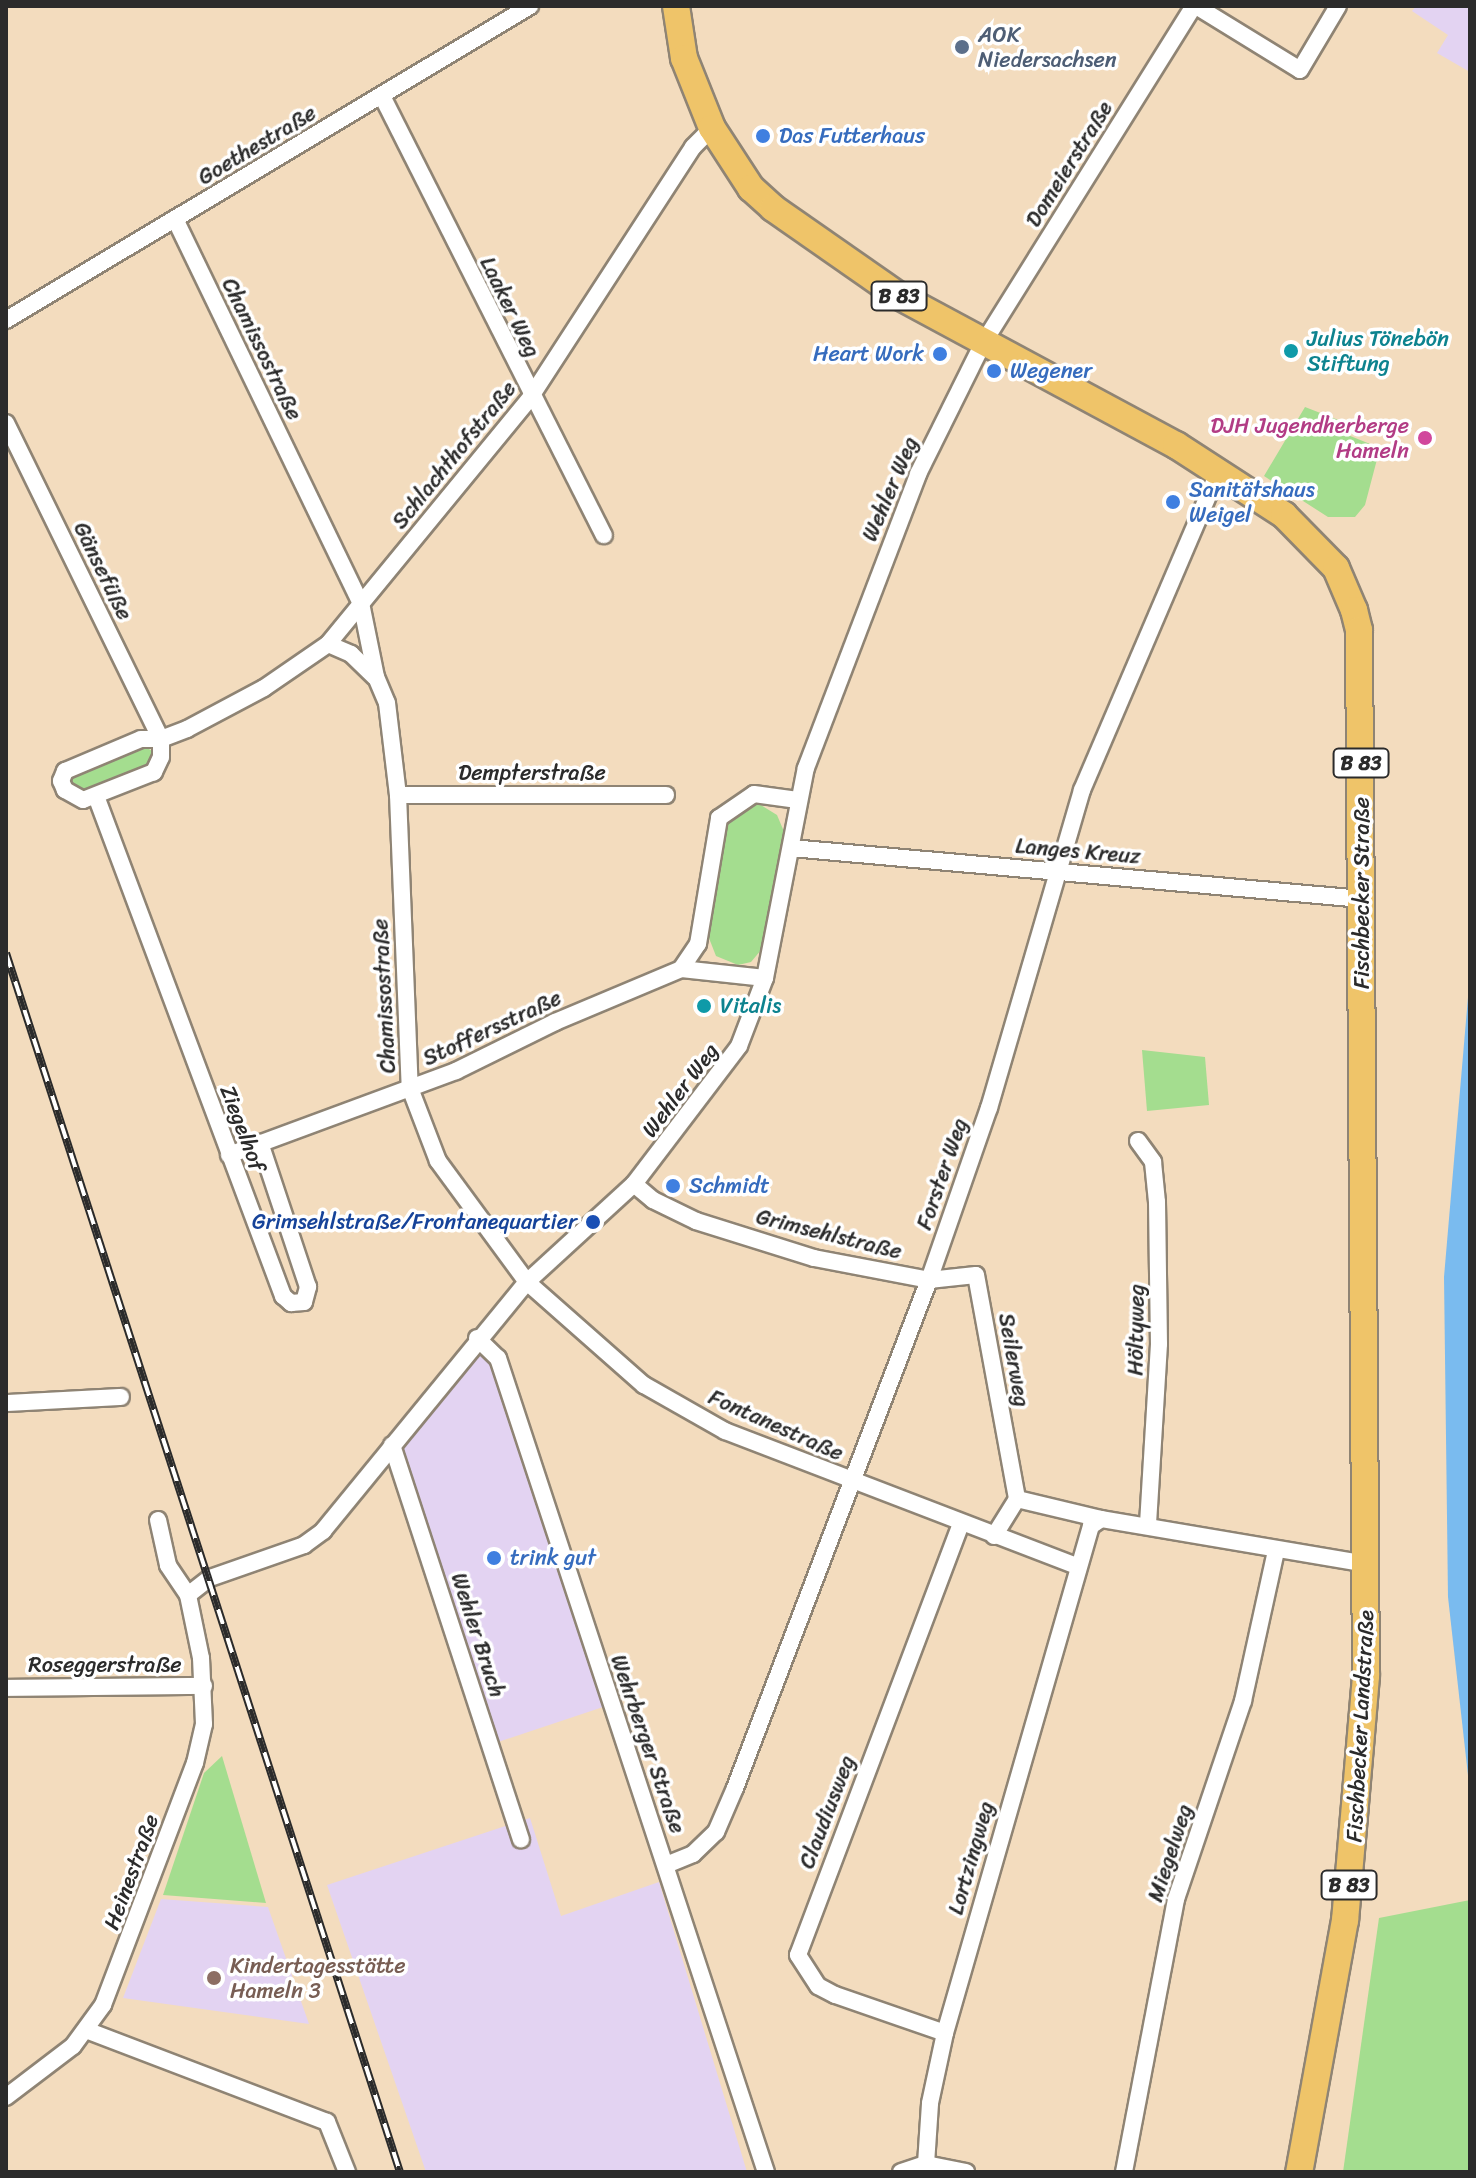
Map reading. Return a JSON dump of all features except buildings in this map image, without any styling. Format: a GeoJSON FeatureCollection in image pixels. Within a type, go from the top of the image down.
{"type":"FeatureCollection","features":[{"type":"Feature","properties":{"kind":"main road","name":"B 83"},"geometry":{"type":"LineString","coordinates":[[676,6],[684,58],[712,128]]}},
{"type":"Feature","properties":{"kind":"main road","name":"Fischbecker Straße"},"geometry":{"type":"LineString","coordinates":[[712,128],[751,188],[784,217],[864,274],[982,345],[1219,471],[1306,533],[1347,587],[1359,630],[1367,1564]]}},
{"type":"Feature","properties":{"kind":"main road","name":"Fischbecker Landstraße"},"geometry":{"type":"LineString","coordinates":[[1299,2172],[1356,1830],[1367,1564]]}},
{"type":"Feature","properties":{"kind":"street","name":"Goethestraße"},"geometry":{"type":"LineString","coordinates":[[6,320],[530,6]]}},
{"type":"Feature","properties":{"kind":"street"},"geometry":{"type":"LineString","coordinates":[[1195,6],[1300,70],[1338,6]]}},
{"type":"Feature","properties":{"kind":"street","name":"Domeierstraße"},"geometry":{"type":"LineString","coordinates":[[982,345],[1195,6]]}},
{"type":"Feature","properties":{"kind":"street","name":"Laaker Weg"},"geometry":{"type":"LineString","coordinates":[[382,96],[530,398],[604,535]]}},
{"type":"Feature","properties":{"kind":"street","name":"Schlachthofstraße"},"geometry":{"type":"LineString","coordinates":[[161,739],[264,688],[328,644],[530,398],[693,147],[712,128]]}},
{"type":"Feature","properties":{"kind":"street","name":"Chamissostraße"},"geometry":{"type":"LineString","coordinates":[[175,219],[361,603],[376,677],[387,703],[398,795],[410,1088],[438,1161],[527,1282]]}},
{"type":"Feature","properties":{"kind":"street","name":"Wehler Weg"},"geometry":{"type":"LineString","coordinates":[[188,1595],[223,1572],[304,1545],[339,1513],[477,1338],[527,1282],[634,1184],[739,1046],[765,978],[798,800],[816,738],[918,474],[982,345]]}},
{"type":"Feature","properties":{"kind":"street","name":"Gänsefüße"},"geometry":{"type":"LineString","coordinates":[[6,423],[161,739]]}},
{"type":"Feature","properties":{"kind":"street","name":"Forster Weg"},"geometry":{"type":"LineString","coordinates":[[666,1865],[693,1854],[716,1832],[854,1482],[929,1280],[1061,872],[1082,790],[1113,708],[1219,471]]}},
{"type":"Feature","properties":{"kind":"street"},"geometry":{"type":"LineString","coordinates":[[328,644],[351,654],[376,677]]}},
{"type":"Feature","properties":{"kind":"street"},"geometry":{"type":"LineString","coordinates":[[141,739],[161,739],[161,757],[154,772],[96,796],[73,799],[61,781],[65,771],[141,739]]}},
{"type":"Feature","properties":{"kind":"street"},"geometry":{"type":"LineString","coordinates":[[765,978],[681,969],[698,944],[719,818],[734,804],[754,794],[798,800]]}},
{"type":"Feature","properties":{"kind":"street","name":"Dempterstraße"},"geometry":{"type":"LineString","coordinates":[[398,795],[666,795]]}},
{"type":"Feature","properties":{"kind":"street","name":"Ziegelhof"},"geometry":{"type":"LineString","coordinates":[[96,796],[283,1296],[291,1303],[304,1302],[308,1287],[260,1143]]}},
{"type":"Feature","properties":{"kind":"street","name":"Langes Kreuz"},"geometry":{"type":"LineString","coordinates":[[791,848],[1362,899]]}},
{"type":"Feature","properties":{"kind":"street","name":"Stoffersstraße"},"geometry":{"type":"LineString","coordinates":[[229,1155],[410,1088],[681,969]]}},
{"type":"Feature","properties":{"kind":"street","name":"Höltyweg"},"geometry":{"type":"LineString","coordinates":[[1138,1141],[1153,1162],[1157,1202],[1159,1344],[1148,1526]]}},
{"type":"Feature","properties":{"kind":"street","name":"Grimsehlstraße"},"geometry":{"type":"LineString","coordinates":[[634,1184],[653,1200],[696,1221],[814,1258],[929,1280]]}},
{"type":"Feature","properties":{"kind":"street","name":"Seilerweg"},"geometry":{"type":"LineString","coordinates":[[929,1280],[976,1275],[1017,1499]]}},
{"type":"Feature","properties":{"kind":"street","name":"Fontanestraße"},"geometry":{"type":"LineString","coordinates":[[527,1282],[644,1385],[725,1431],[1076,1566]]}},
{"type":"Feature","properties":{"kind":"street","name":"Wehrberger Straße"},"geometry":{"type":"LineString","coordinates":[[477,1338],[498,1358],[766,2172]]}},
{"type":"Feature","properties":{"kind":"street"},"geometry":{"type":"LineString","coordinates":[[6,1403],[121,1397]]}},
{"type":"Feature","properties":{"kind":"street","name":"Wehler Bruch"},"geometry":{"type":"LineString","coordinates":[[392,1445],[521,1839]]}},
{"type":"Feature","properties":{"kind":"street"},"geometry":{"type":"LineString","coordinates":[[994,1536],[1017,1499],[1101,1519],[1367,1564]]}},
{"type":"Feature","properties":{"kind":"street"},"geometry":{"type":"LineString","coordinates":[[1076,1566],[1091,1526],[1101,1519]]}},
{"type":"Feature","properties":{"kind":"street"},"geometry":{"type":"LineString","coordinates":[[158,1520],[168,1565],[188,1595]]}},
{"type":"Feature","properties":{"kind":"street","name":"Claudiusweg"},"geometry":{"type":"LineString","coordinates":[[945,2033],[835,1995],[818,1986],[798,1955],[961,1524]]}},
{"type":"Feature","properties":{"kind":"street","name":"Miegelweg"},"geometry":{"type":"LineString","coordinates":[[1124,2172],[1176,1899],[1243,1701],[1276,1551]]}},
{"type":"Feature","properties":{"kind":"street","name":"Lortzingweg"},"geometry":{"type":"LineString","coordinates":[[926,2164],[930,2103],[945,2033],[1076,1566]]}},
{"type":"Feature","properties":{"kind":"street","name":"Heinestraße"},"geometry":{"type":"LineString","coordinates":[[6,2097],[57,2061],[86,2030],[114,1982],[195,1763],[204,1724],[204,1686],[188,1595]]}},
{"type":"Feature","properties":{"kind":"street","name":"Roseggerstraße"},"geometry":{"type":"LineString","coordinates":[[6,1688],[204,1686]]}},
{"type":"Feature","properties":{"kind":"street"},"geometry":{"type":"LineString","coordinates":[[86,2030],[327,2122],[347,2172]]}},
{"type":"Feature","properties":{"kind":"street"},"geometry":{"type":"LineString","coordinates":[[901,2172],[926,2164],[966,2172]]}},
{"type":"Feature","properties":{"kind":"shaded area"},"geometry":{"type":"Polygon","coordinates":[[[1416,6],[1470,6],[1470,72],[1437,53],[1448,35],[1412,11],[1416,6]]]}},
{"type":"Feature","properties":{"kind":"shaded area"},"geometry":{"type":"Polygon","coordinates":[[[477,1338],[498,1358],[612,1704],[492,1744],[392,1445],[477,1338]]]}},
{"type":"Feature","properties":{"kind":"shaded area"},"geometry":{"type":"Polygon","coordinates":[[[530,1818],[561,1916],[659,1882],[747,2172],[426,2172],[327,1885],[530,1818]]]}},
{"type":"Feature","properties":{"kind":"shaded area"},"geometry":{"type":"Polygon","coordinates":[[[161,1899],[268,1907],[309,2024],[123,1998],[161,1899]]]}},
{"type":"Feature","properties":{"kind":"green space"},"geometry":{"type":"Polygon","coordinates":[[[1305,407],[1341,421],[1338,431],[1380,448],[1365,505],[1355,517],[1328,517],[1264,476],[1305,407]]]}},
{"type":"Feature","properties":{"kind":"green space"},"geometry":{"type":"Polygon","coordinates":[[[142,745],[154,752],[152,766],[85,795],[69,785],[74,773],[142,745]]]}},
{"type":"Feature","properties":{"kind":"green space"},"geometry":{"type":"Polygon","coordinates":[[[759,804],[777,815],[785,834],[767,943],[751,962],[738,965],[716,956],[707,933],[726,821],[746,805],[759,804]]]}},
{"type":"Feature","properties":{"kind":"green space"},"geometry":{"type":"Polygon","coordinates":[[[1142,1050],[1205,1057],[1209,1105],[1147,1111],[1142,1050]]]}},
{"type":"Feature","properties":{"kind":"green space"},"geometry":{"type":"Polygon","coordinates":[[[222,1756],[266,1903],[163,1895],[204,1773],[222,1756]]]}},
{"type":"Feature","properties":{"kind":"green space"},"geometry":{"type":"Polygon","coordinates":[[[1470,1900],[1470,2172],[1343,2172],[1379,1918],[1470,1900]]]}},
{"type":"Feature","properties":{"kind":"water"},"geometry":{"type":"Polygon","coordinates":[[[1470,974],[1470,1793],[1448,1597],[1444,1277],[1470,974]]]}},
{"type":"Feature","properties":{"kind":"railway"},"geometry":{"type":"LineString","coordinates":[[6,953],[400,2172]]}},
{"type":"Feature","properties":{"kind":"place","name":"AOK Niedersachsen"},"geometry":{"type":"Point","coordinates":[962,47]}},
{"type":"Feature","properties":{"kind":"place","name":"Das Futterhaus"},"geometry":{"type":"Point","coordinates":[763,136]}},
{"type":"Feature","properties":{"kind":"place","name":"Julius Tönebön Stiftung"},"geometry":{"type":"Point","coordinates":[1291,351]}},
{"type":"Feature","properties":{"kind":"place","name":"Heart Work"},"geometry":{"type":"Point","coordinates":[940,354]}},
{"type":"Feature","properties":{"kind":"place","name":"Wegener"},"geometry":{"type":"Point","coordinates":[994,371]}},
{"type":"Feature","properties":{"kind":"place","name":"DJH Jugendherberge Hameln"},"geometry":{"type":"Point","coordinates":[1425,438]}},
{"type":"Feature","properties":{"kind":"place","name":"Sanitätshaus Weigel"},"geometry":{"type":"Point","coordinates":[1173,502]}},
{"type":"Feature","properties":{"kind":"place","name":"Vitalis"},"geometry":{"type":"Point","coordinates":[704,1006]}},
{"type":"Feature","properties":{"kind":"place","name":"Schmidt"},"geometry":{"type":"Point","coordinates":[673,1186]}},
{"type":"Feature","properties":{"kind":"place","name":"Grimsehlstraße/Frontanequartier"},"geometry":{"type":"Point","coordinates":[593,1222]}},
{"type":"Feature","properties":{"kind":"place","name":"trink gut"},"geometry":{"type":"Point","coordinates":[494,1558]}},
{"type":"Feature","properties":{"kind":"place","name":"Kindertagesstätte Hameln 3"},"geometry":{"type":"Point","coordinates":[214,1978]}}]}
